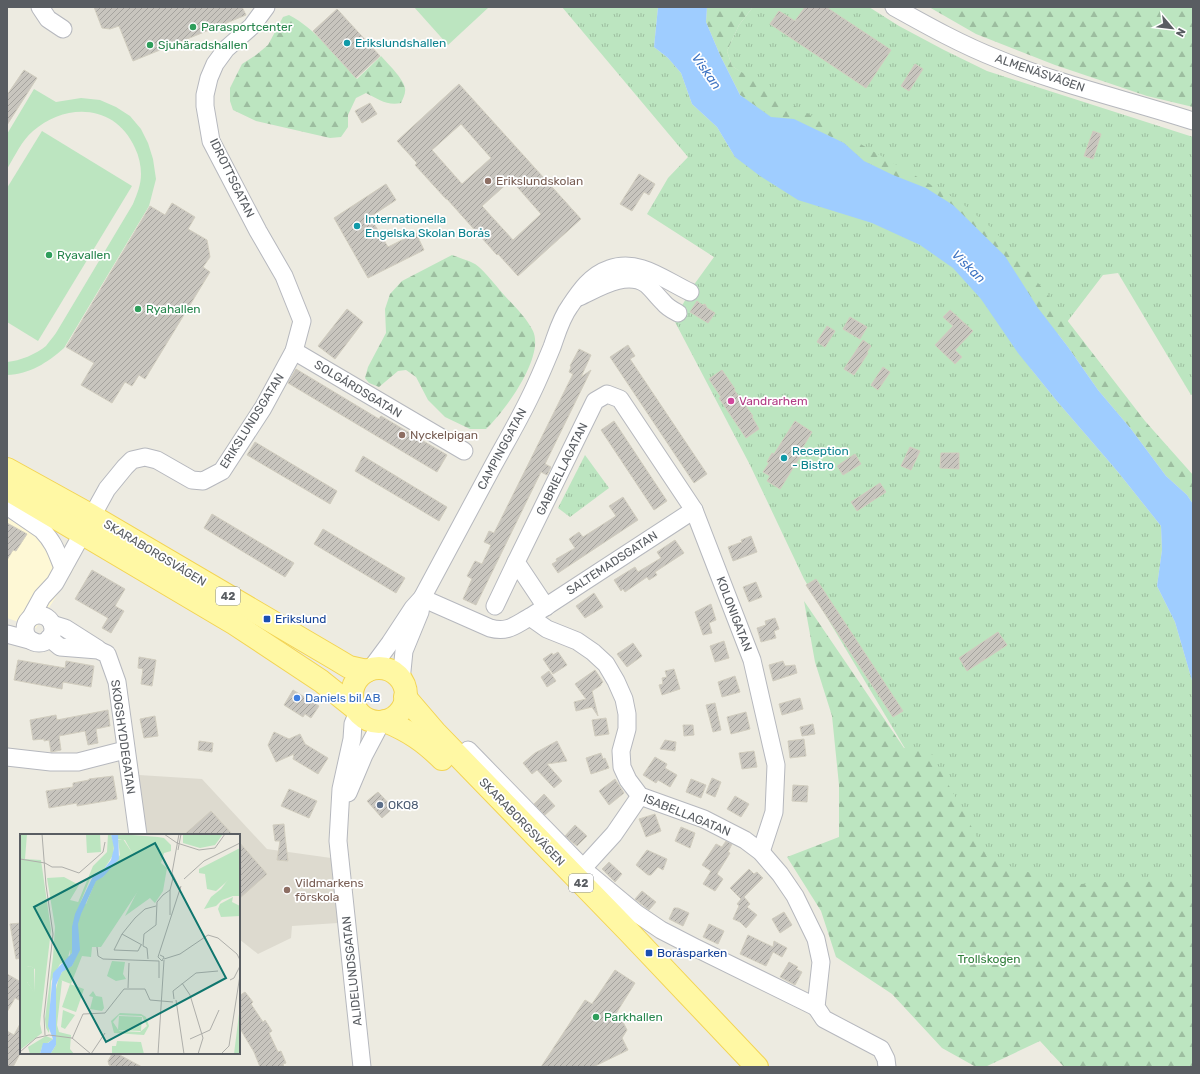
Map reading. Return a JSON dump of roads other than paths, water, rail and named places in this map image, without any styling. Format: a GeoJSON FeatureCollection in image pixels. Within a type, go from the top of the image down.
{"type":"FeatureCollection","features":[{"type":"Feature","properties":{"kind":"main road","name":"SKARABORGSVÄGEN"},"geometry":{"type":"LineString","coordinates":[[7,469],[87,525],[322,680],[357,711]]}},
{"type":"Feature","properties":{"kind":"main road","name":"SKARABORGSVÄGEN"},"geometry":{"type":"LineString","coordinates":[[7,489],[87,525],[349,667],[368,670]]}},
{"type":"Feature","properties":{"kind":"main road","name":"42"},"geometry":{"type":"LineString","coordinates":[[368,670],[378,668],[389,670],[395,674],[403,689]]}},
{"type":"Feature","properties":{"kind":"main road"},"geometry":{"type":"LineString","coordinates":[[357,711],[352,699],[353,686],[360,676],[368,670]]}},
{"type":"Feature","properties":{"kind":"main road","name":"SKARABORGSVÄGEN"},"geometry":{"type":"LineString","coordinates":[[403,689],[434,732],[629,932],[742,1059]]}},
{"type":"Feature","properties":{"kind":"main road"},"geometry":{"type":"LineString","coordinates":[[384,721],[397,714],[403,706],[403,689]]}},
{"type":"Feature","properties":{"kind":"main road","name":"42"},"geometry":{"type":"LineString","coordinates":[[357,711],[369,720],[384,721]]}},
{"type":"Feature","properties":{"kind":"main road","name":"SKARABORGSVÄGEN"},"geometry":{"type":"LineString","coordinates":[[384,721],[412,734],[426,743],[742,1059],[758,1067]]}},
{"type":"Feature","properties":{"kind":"street","name":"IDROTTSGATAN"},"geometry":{"type":"LineString","coordinates":[[266,7],[252,26],[226,49],[215,64],[209,78],[205,95],[205,106],[211,141],[258,231],[284,276],[302,321],[294,351]]}},
{"type":"Feature","properties":{"kind":"street","name":"ALMENÄSVÄGEN"},"geometry":{"type":"LineString","coordinates":[[894,7],[947,36],[998,59],[1052,79],[1193,121]]}},
{"type":"Feature","properties":{"kind":"street"},"geometry":{"type":"LineString","coordinates":[[44,13],[63,29]]}},
{"type":"Feature","properties":{"kind":"street","name":"CAMPINGGATAN"},"geometry":{"type":"LineString","coordinates":[[368,670],[390,643],[413,608],[422,598],[530,398],[562,320],[584,286],[597,274],[618,266],[627,266],[648,270],[690,292]]}},
{"type":"Feature","properties":{"kind":"street"},"geometry":{"type":"LineString","coordinates":[[576,298],[621,280],[638,280],[645,284],[667,306],[678,313]]}},
{"type":"Feature","properties":{"kind":"street","name":"SOLGÅRDSGATAN"},"geometry":{"type":"LineString","coordinates":[[294,351],[464,451]]}},
{"type":"Feature","properties":{"kind":"street","name":"ERIKSLUNDSGATAN"},"geometry":{"type":"LineString","coordinates":[[55,583],[107,489],[120,471],[132,460],[139,458],[151,458],[157,460],[192,480],[203,481],[222,472],[263,408],[294,351]]}},
{"type":"Feature","properties":{"kind":"street","name":"GABRIELLAGATAN"},"geometry":{"type":"LineString","coordinates":[[495,606],[595,401],[607,394],[620,399]]}},
{"type":"Feature","properties":{"kind":"street","name":"KOLONIGATAN"},"geometry":{"type":"LineString","coordinates":[[620,399],[694,510],[752,660],[776,765],[774,812],[761,852]]}},
{"type":"Feature","properties":{"kind":"street"},"geometry":{"type":"LineString","coordinates":[[7,506],[37,526],[47,535],[53,542],[63,568]]}},
{"type":"Feature","properties":{"kind":"street","name":"SALTEMADSGATAN"},"geometry":{"type":"LineString","coordinates":[[530,617],[694,510]]}},
{"type":"Feature","properties":{"kind":"street"},"geometry":{"type":"LineString","coordinates":[[516,562],[546,607]]}},
{"type":"Feature","properties":{"kind":"street"},"geometry":{"type":"LineString","coordinates":[[45,631],[29,638],[25,630],[29,619],[42,597],[55,583]]}},
{"type":"Feature","properties":{"kind":"street"},"geometry":{"type":"LineString","coordinates":[[45,631],[49,605],[55,583]]}},
{"type":"Feature","properties":{"kind":"street"},"geometry":{"type":"LineString","coordinates":[[422,598],[490,628],[499,630],[505,630],[530,617]]}},
{"type":"Feature","properties":{"kind":"street","name":"CAMPINGGATAN"},"geometry":{"type":"LineString","coordinates":[[403,689],[404,651],[420,612],[422,598]]}},
{"type":"Feature","properties":{"kind":"street"},"geometry":{"type":"LineString","coordinates":[[7,622],[29,619],[41,615],[45,631]]}},
{"type":"Feature","properties":{"kind":"street","name":"ISABELLAGATAN"},"geometry":{"type":"LineString","coordinates":[[530,617],[548,629],[578,641],[593,652],[606,664],[610,670],[624,699],[627,714],[627,729],[621,751],[622,767],[628,780],[640,796],[704,819],[745,840],[761,852],[780,874],[795,896],[816,939],[820,962],[816,1007]]}},
{"type":"Feature","properties":{"kind":"street"},"geometry":{"type":"LineString","coordinates":[[7,634],[45,631]]}},
{"type":"Feature","properties":{"kind":"street","name":"SKOGSHYDDEGATAN"},"geometry":{"type":"LineString","coordinates":[[45,631],[60,647],[98,650],[107,654],[116,680],[138,834]]}},
{"type":"Feature","properties":{"kind":"street","name":"ALIDELUNDSGATAN"},"geometry":{"type":"LineString","coordinates":[[357,711],[353,724],[352,739],[341,789],[338,840],[362,1067]]}},
{"type":"Feature","properties":{"kind":"street","name":"ALIDELUNDSGATAN"},"geometry":{"type":"LineString","coordinates":[[341,802],[348,792],[366,750],[384,721]]}},
{"type":"Feature","properties":{"kind":"street"},"geometry":{"type":"LineString","coordinates":[[7,757],[50,762],[78,762],[125,750]]}},
{"type":"Feature","properties":{"kind":"street"},"geometry":{"type":"LineString","coordinates":[[468,750],[583,868],[627,906],[661,930],[816,1007],[824,1019],[881,1049],[886,1059],[887,1067]]}},
{"type":"Feature","properties":{"kind":"street"},"geometry":{"type":"LineString","coordinates":[[583,868],[614,834],[640,796]]}},
{"type":"Feature","properties":{"kind":"street"},"geometry":{"type":"LineString","coordinates":[[742,1059],[765,1067]]}},
{"type":"Feature","properties":{"kind":"water","name":"Viskan"},"geometry":{"type":"Polygon","coordinates":[[[658,7],[707,7],[706,22],[720,55],[740,95],[771,117],[794,119],[844,143],[864,161],[893,175],[926,188],[953,205],[1005,256],[1038,308],[1098,390],[1131,429],[1166,476],[1187,495],[1193,504],[1193,684],[1175,622],[1157,586],[1162,550],[1161,526],[1118,472],[1018,353],[981,299],[953,268],[920,245],[872,223],[798,200],[760,176],[735,157],[717,127],[692,104],[681,73],[668,58],[654,47],[658,7]]]}},
{"type":"Feature","properties":{"kind":"place","name":"Parasportcenter"},"geometry":{"type":"Point","coordinates":[193,27]}},
{"type":"Feature","properties":{"kind":"place","name":"Erikslundshallen"},"geometry":{"type":"Point","coordinates":[347,43]}},
{"type":"Feature","properties":{"kind":"place","name":"Sjuhäradshallen"},"geometry":{"type":"Point","coordinates":[150,45]}},
{"type":"Feature","properties":{"kind":"place","name":"Erikslundskolan"},"geometry":{"type":"Point","coordinates":[488,181]}},
{"type":"Feature","properties":{"kind":"place","name":"Internationella Engelska Skolan Borås"},"geometry":{"type":"Point","coordinates":[357,226]}},
{"type":"Feature","properties":{"kind":"place","name":"Ryavallen"},"geometry":{"type":"Point","coordinates":[49,255]}},
{"type":"Feature","properties":{"kind":"place","name":"Ryahallen"},"geometry":{"type":"Point","coordinates":[138,309]}},
{"type":"Feature","properties":{"kind":"place","name":"Vandrarhem"},"geometry":{"type":"Point","coordinates":[731,401]}},
{"type":"Feature","properties":{"kind":"place","name":"Nyckelpigan"},"geometry":{"type":"Point","coordinates":[402,435]}},
{"type":"Feature","properties":{"kind":"place","name":"Reception - Bistro"},"geometry":{"type":"Point","coordinates":[784,458]}},
{"type":"Feature","properties":{"kind":"place","name":"Erikslund"},"geometry":{"type":"Point","coordinates":[267,619]}},
{"type":"Feature","properties":{"kind":"place","name":"Daniels bil AB"},"geometry":{"type":"Point","coordinates":[297,698]}},
{"type":"Feature","properties":{"kind":"place","name":"OKQ8"},"geometry":{"type":"Point","coordinates":[380,805]}},
{"type":"Feature","properties":{"kind":"place","name":"Vildmarkens förskola"},"geometry":{"type":"Point","coordinates":[287,890]}},
{"type":"Feature","properties":{"kind":"place","name":"Boråsparken"},"geometry":{"type":"Point","coordinates":[649,953]}},
{"type":"Feature","properties":{"kind":"place","name":"Parkhallen"},"geometry":{"type":"Point","coordinates":[596,1017]}},
{"type":"Feature","properties":{"kind":"park label","name":"Trollskogen"},"geometry":{"type":"Point","coordinates":[989,959]}}]}
